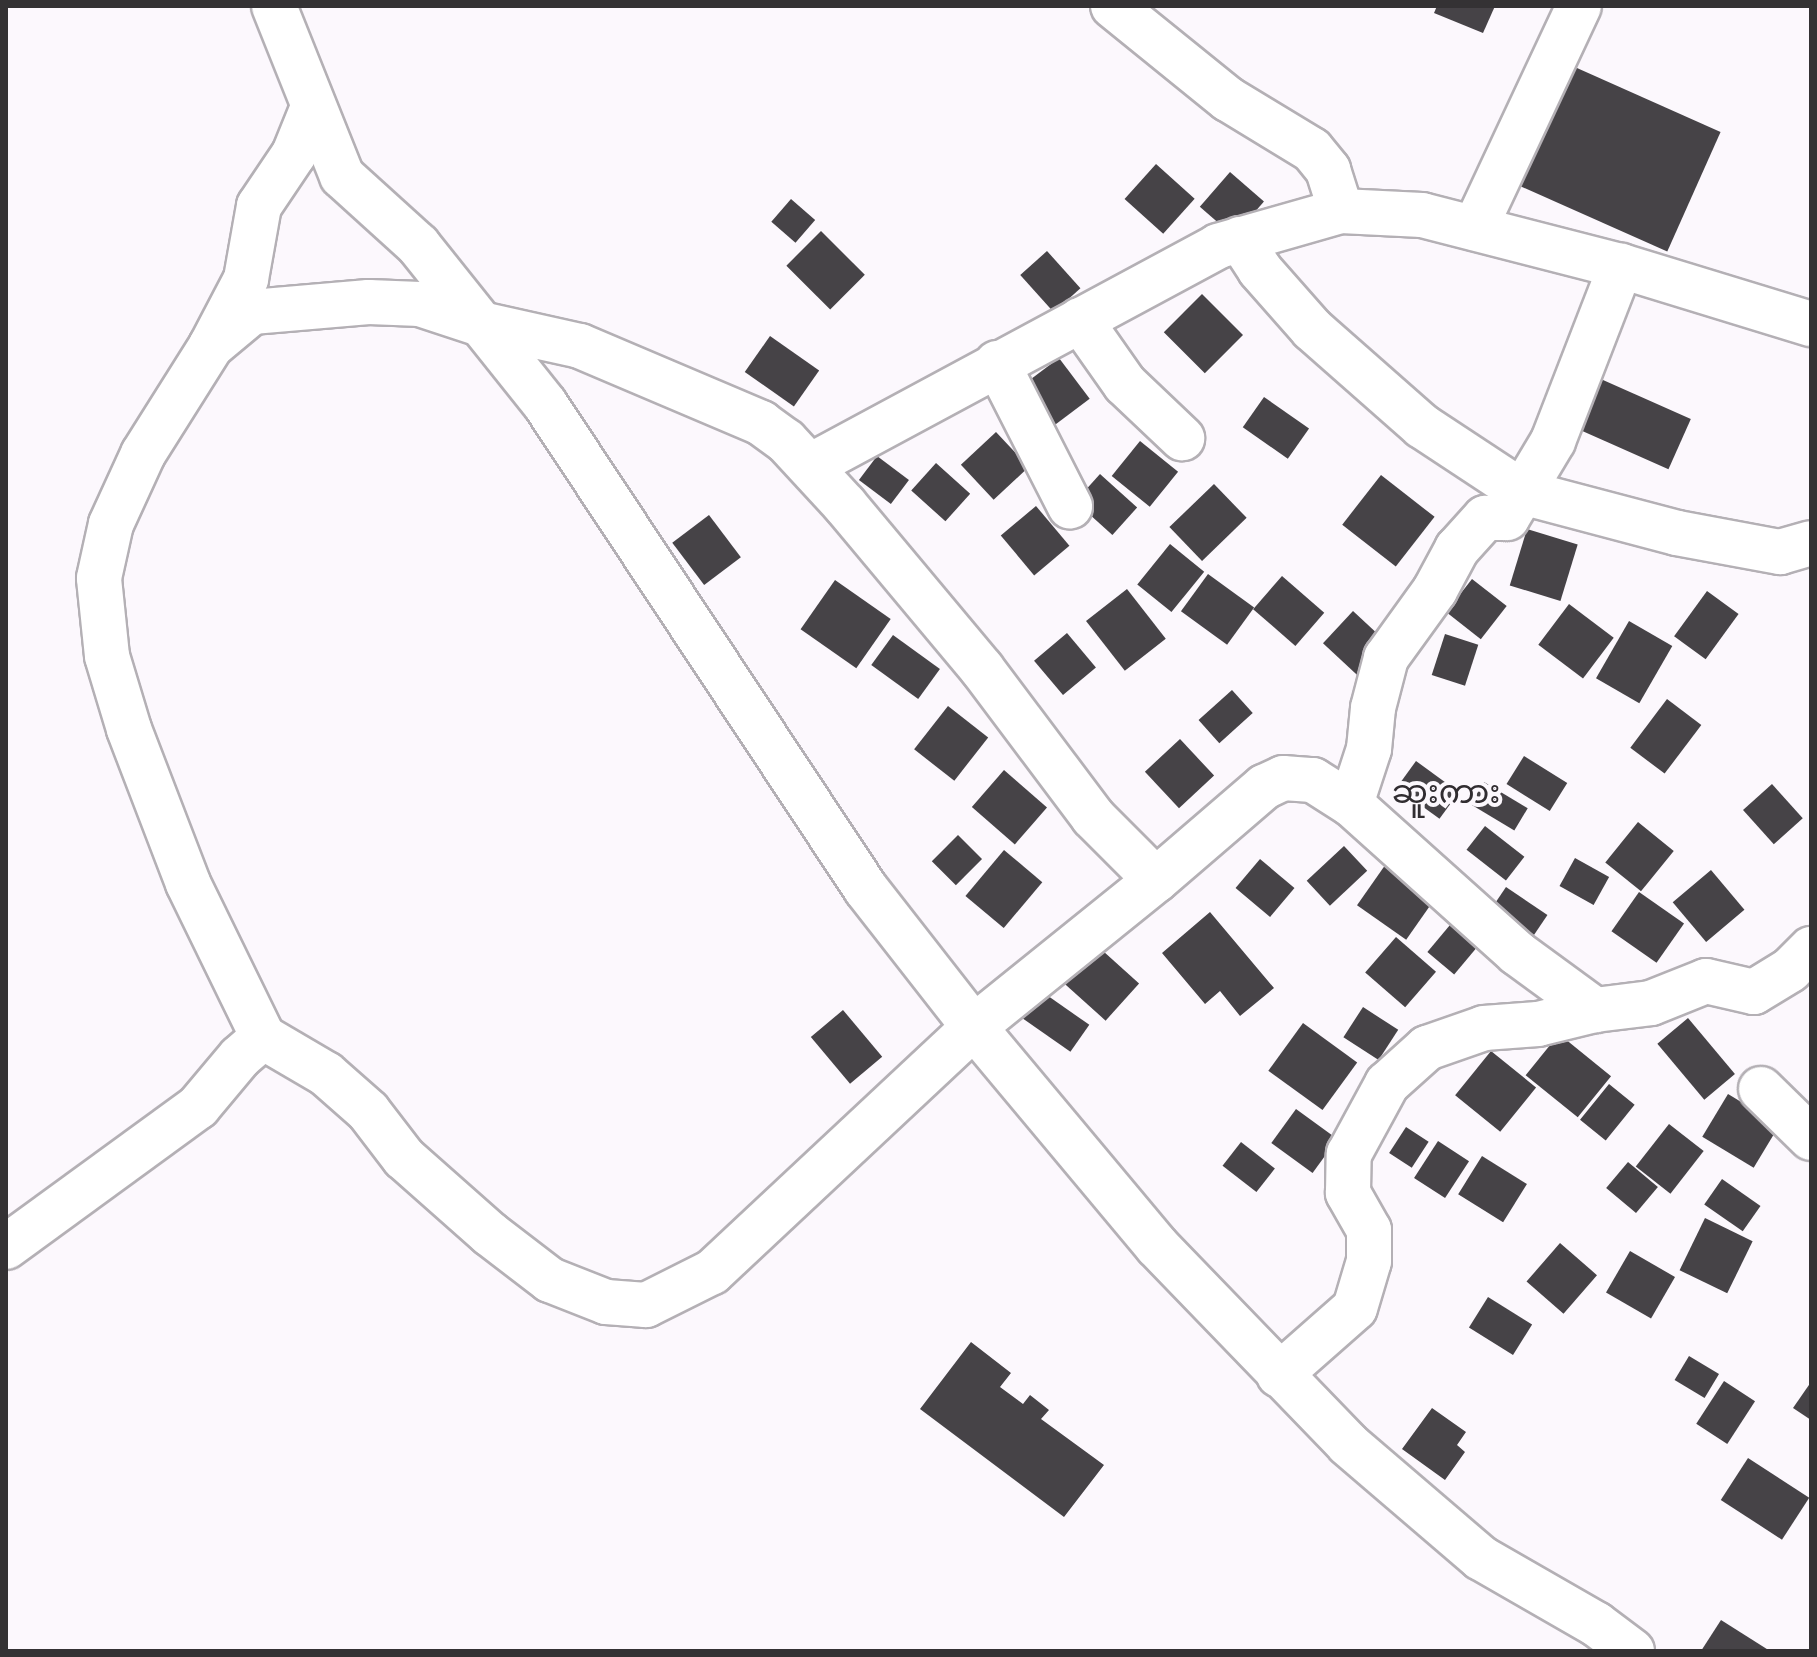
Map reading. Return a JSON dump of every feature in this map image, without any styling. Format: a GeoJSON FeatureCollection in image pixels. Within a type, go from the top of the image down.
{"type":"FeatureCollection","features":[{"type":"Feature","properties":{"kind":"street"},"geometry":{"type":"LineString","coordinates":[[274,6],[342,176],[418,245],[545,404],[866,889],[974,1027],[1157,1246],[1348,1444],[1481,1558],[1596,1624],[1632,1651]]}},
{"type":"Feature","properties":{"kind":"street"},"geometry":{"type":"LineString","coordinates":[[1113,6],[1228,99],[1312,150],[1328,170],[1341,211]]}},
{"type":"Feature","properties":{"kind":"street"},"geometry":{"type":"LineString","coordinates":[[1475,228],[1579,6]]}},
{"type":"Feature","properties":{"kind":"street"},"geometry":{"type":"LineString","coordinates":[[313,107],[294,154],[259,206],[246,279],[211,346],[143,454],[111,524],[99,578],[107,656],[129,729],[188,883],[263,1037],[326,1074],[368,1111],[404,1158],[490,1234],[550,1280],[606,1302],[646,1305],[712,1272],[974,1027],[1156,880],[1264,787],[1283,778],[1313,780],[1351,804],[1517,953],[1595,1010]]}},
{"type":"Feature","properties":{"kind":"street"},"geometry":{"type":"LineString","coordinates":[[810,466],[1218,246],[1341,211],[1422,215],[1621,266],[1811,324]]}},
{"type":"Feature","properties":{"kind":"street"},"geometry":{"type":"LineString","coordinates":[[1240,239],[1260,270],[1312,329],[1422,426],[1522,492],[1677,533],[1780,552],[1811,543]]}},
{"type":"Feature","properties":{"kind":"street"},"geometry":{"type":"LineString","coordinates":[[1351,804],[1369,749],[1373,708],[1386,658],[1435,590],[1457,549],[1485,518],[1507,518],[1553,441],[1621,266]]}},
{"type":"Feature","properties":{"kind":"street"},"geometry":{"type":"LineString","coordinates":[[211,346],[252,312],[369,302],[420,304],[481,324],[580,346],[761,423],[786,441],[810,466],[982,669],[1093,817],[1156,880]]}},
{"type":"Feature","properties":{"kind":"street"},"geometry":{"type":"LineString","coordinates":[[1080,320],[1125,384],[1182,438]]}},
{"type":"Feature","properties":{"kind":"street"},"geometry":{"type":"LineString","coordinates":[[997,363],[1070,506]]}},
{"type":"Feature","properties":{"kind":"street"},"geometry":{"type":"LineString","coordinates":[[1279,1375],[1355,1308],[1369,1261],[1369,1230],[1348,1193],[1349,1154],[1387,1084],[1427,1048],[1484,1028],[1538,1024],[1595,1010],[1651,1003],[1706,981],[1754,992],[1790,970],[1811,949]]}},
{"type":"Feature","properties":{"kind":"street"},"geometry":{"type":"LineString","coordinates":[[6,1247],[198,1107],[240,1057],[263,1037]]}},
{"type":"Feature","properties":{"kind":"street"},"geometry":{"type":"LineString","coordinates":[[1761,1089],[1811,1138]]}},
{"type":"Feature","properties":{"kind":"building"},"geometry":{"type":"Polygon","coordinates":[[[1437,6],[1495,6],[1483,33],[1434,13],[1437,6]]]}},
{"type":"Feature","properties":{"kind":"building"},"geometry":{"type":"Polygon","coordinates":[[[1568,64],[1721,132],[1667,252],[1515,184],[1568,64]]]}},
{"type":"Feature","properties":{"kind":"building"},"geometry":{"type":"Polygon","coordinates":[[[1156,164],[1195,199],[1163,234],[1125,199],[1156,164]]]}},
{"type":"Feature","properties":{"kind":"building"},"geometry":{"type":"Polygon","coordinates":[[[1230,172],[1264,202],[1234,236],[1200,207],[1230,172]]]}},
{"type":"Feature","properties":{"kind":"building"},"geometry":{"type":"Polygon","coordinates":[[[791,199],[815,220],[795,243],[771,222],[791,199]]]}},
{"type":"Feature","properties":{"kind":"building"},"geometry":{"type":"Polygon","coordinates":[[[821,231],[865,275],[830,309],[786,266],[821,231]]]}},
{"type":"Feature","properties":{"kind":"building"},"geometry":{"type":"Polygon","coordinates":[[[1047,251],[1080,288],[1054,312],[1020,275],[1047,251]]]}},
{"type":"Feature","properties":{"kind":"building"},"geometry":{"type":"Polygon","coordinates":[[[1202,294],[1243,335],[1205,373],[1164,332],[1202,294]]]}},
{"type":"Feature","properties":{"kind":"building"},"geometry":{"type":"Polygon","coordinates":[[[770,336],[819,370],[794,406],[745,372],[770,336]]]}},
{"type":"Feature","properties":{"kind":"building"},"geometry":{"type":"Polygon","coordinates":[[[1059,358],[1090,399],[1054,426],[1023,385],[1059,358]]]}},
{"type":"Feature","properties":{"kind":"building"},"geometry":{"type":"Polygon","coordinates":[[[1594,376],[1691,419],[1668,469],[1572,426],[1594,376]]]}},
{"type":"Feature","properties":{"kind":"building"},"geometry":{"type":"Polygon","coordinates":[[[1264,397],[1309,429],[1288,459],[1243,427],[1264,397]]]}},
{"type":"Feature","properties":{"kind":"building"},"geometry":{"type":"Polygon","coordinates":[[[996,432],[1029,467],[994,500],[961,465],[996,432]]]}},
{"type":"Feature","properties":{"kind":"building"},"geometry":{"type":"Polygon","coordinates":[[[1140,441],[1178,472],[1150,507],[1112,476],[1140,441]]]}},
{"type":"Feature","properties":{"kind":"building"},"geometry":{"type":"Polygon","coordinates":[[[877,456],[909,480],[891,504],[859,480],[877,456]]]}},
{"type":"Feature","properties":{"kind":"building"},"geometry":{"type":"Polygon","coordinates":[[[936,463],[970,494],[945,521],[911,490],[936,463]]]}},
{"type":"Feature","properties":{"kind":"building"},"geometry":{"type":"Polygon","coordinates":[[[1100,474],[1137,507],[1112,535],[1075,501],[1100,474]]]}},
{"type":"Feature","properties":{"kind":"building"},"geometry":{"type":"Polygon","coordinates":[[[1381,475],[1435,517],[1396,567],[1342,525],[1381,475]]]}},
{"type":"Feature","properties":{"kind":"building"},"geometry":{"type":"Polygon","coordinates":[[[1214,484],[1247,518],[1202,561],[1169,527],[1214,484]]]}},
{"type":"Feature","properties":{"kind":"building"},"geometry":{"type":"Polygon","coordinates":[[[1036,506],[1069,546],[1034,575],[1001,536],[1036,506]]]}},
{"type":"Feature","properties":{"kind":"building"},"geometry":{"type":"Polygon","coordinates":[[[709,515],[741,557],[704,585],[672,543],[709,515]]]}},
{"type":"Feature","properties":{"kind":"building"},"geometry":{"type":"Polygon","coordinates":[[[1527,529],[1578,544],[1560,601],[1510,585],[1527,529]]]}},
{"type":"Feature","properties":{"kind":"building"},"geometry":{"type":"Polygon","coordinates":[[[1170,544],[1204,572],[1171,612],[1137,584],[1170,544]]]}},
{"type":"Feature","properties":{"kind":"building"},"geometry":{"type":"Polygon","coordinates":[[[1208,574],[1254,608],[1227,645],[1181,611],[1208,574]]]}},
{"type":"Feature","properties":{"kind":"building"},"geometry":{"type":"Polygon","coordinates":[[[1282,576],[1324,613],[1295,646],[1253,609],[1282,576]]]}},
{"type":"Feature","properties":{"kind":"building"},"geometry":{"type":"Polygon","coordinates":[[[1472,579],[1507,606],[1481,639],[1446,612],[1472,579]]]}},
{"type":"Feature","properties":{"kind":"building"},"geometry":{"type":"Polygon","coordinates":[[[835,580],[891,619],[856,668],[801,629],[835,580]]]}},
{"type":"Feature","properties":{"kind":"building"},"geometry":{"type":"Polygon","coordinates":[[[1127,589],[1166,639],[1125,671],[1086,621],[1127,589]]]}},
{"type":"Feature","properties":{"kind":"building"},"geometry":{"type":"Polygon","coordinates":[[[1707,591],[1739,614],[1706,659],[1674,636],[1707,591]]]}},
{"type":"Feature","properties":{"kind":"building"},"geometry":{"type":"Polygon","coordinates":[[[1569,604],[1614,638],[1583,678],[1538,645],[1569,604]]]}},
{"type":"Feature","properties":{"kind":"building"},"geometry":{"type":"Polygon","coordinates":[[[1353,611],[1390,645],[1360,677],[1323,643],[1353,611]]]}},
{"type":"Feature","properties":{"kind":"building"},"geometry":{"type":"Polygon","coordinates":[[[1629,621],[1672,646],[1639,703],[1596,678],[1629,621]]]}},
{"type":"Feature","properties":{"kind":"building"},"geometry":{"type":"Polygon","coordinates":[[[1067,633],[1096,667],[1063,695],[1034,661],[1067,633]]]}},
{"type":"Feature","properties":{"kind":"building"},"geometry":{"type":"Polygon","coordinates":[[[1445,634],[1478,645],[1465,686],[1432,675],[1445,634]]]}},
{"type":"Feature","properties":{"kind":"building"},"geometry":{"type":"Polygon","coordinates":[[[893,635],[940,669],[918,699],[871,665],[893,635]]]}},
{"type":"Feature","properties":{"kind":"building"},"geometry":{"type":"Polygon","coordinates":[[[1232,690],[1253,713],[1219,743],[1199,720],[1232,690]]]}},
{"type":"Feature","properties":{"kind":"building"},"geometry":{"type":"Polygon","coordinates":[[[1667,699],[1701,725],[1665,774],[1630,748],[1667,699]]]}},
{"type":"Feature","properties":{"kind":"building"},"geometry":{"type":"Polygon","coordinates":[[[948,706],[988,737],[954,781],[914,749],[948,706]]]}},
{"type":"Feature","properties":{"kind":"building"},"geometry":{"type":"Polygon","coordinates":[[[1180,739],[1214,776],[1179,808],[1145,772],[1180,739]]]}},
{"type":"Feature","properties":{"kind":"building"},"geometry":{"type":"Polygon","coordinates":[[[1524,756],[1567,783],[1550,811],[1507,784],[1524,756]]]}},
{"type":"Feature","properties":{"kind":"building"},"geometry":{"type":"Polygon","coordinates":[[[1416,761],[1459,792],[1439,819],[1397,788],[1416,761]]]}},
{"type":"Feature","properties":{"kind":"building"},"geometry":{"type":"Polygon","coordinates":[[[1004,770],[1047,807],[1015,844],[972,807],[1004,770]]]}},
{"type":"Feature","properties":{"kind":"building"},"geometry":{"type":"Polygon","coordinates":[[[1484,782],[1528,808],[1514,831],[1471,804],[1484,782]]]}},
{"type":"Feature","properties":{"kind":"building"},"geometry":{"type":"Polygon","coordinates":[[[1772,784],[1803,818],[1774,844],[1743,810],[1772,784]]]}},
{"type":"Feature","properties":{"kind":"building"},"geometry":{"type":"Polygon","coordinates":[[[1638,822],[1674,851],[1641,891],[1605,862],[1638,822]]]}},
{"type":"Feature","properties":{"kind":"building"},"geometry":{"type":"Polygon","coordinates":[[[1485,826],[1524,857],[1506,880],[1467,850],[1485,826]]]}},
{"type":"Feature","properties":{"kind":"building"},"geometry":{"type":"Polygon","coordinates":[[[958,835],[982,859],[956,885],[932,861],[958,835]]]}},
{"type":"Feature","properties":{"kind":"building"},"geometry":{"type":"Polygon","coordinates":[[[1344,846],[1367,871],[1330,906],[1307,881],[1344,846]]]}},
{"type":"Feature","properties":{"kind":"building"},"geometry":{"type":"Polygon","coordinates":[[[1004,850],[1042,882],[1004,928],[965,896],[1004,850]]]}},
{"type":"Feature","properties":{"kind":"building"},"geometry":{"type":"Polygon","coordinates":[[[1575,858],[1609,877],[1594,905],[1559,886],[1575,858]]]}},
{"type":"Feature","properties":{"kind":"building"},"geometry":{"type":"Polygon","coordinates":[[[1260,859],[1294,888],[1270,917],[1236,888],[1260,859]]]}},
{"type":"Feature","properties":{"kind":"building"},"geometry":{"type":"Polygon","coordinates":[[[1388,861],[1437,895],[1406,940],[1357,905],[1388,861]]]}},
{"type":"Feature","properties":{"kind":"building"},"geometry":{"type":"Polygon","coordinates":[[[1711,870],[1744,910],[1706,942],[1673,902],[1711,870]]]}},
{"type":"Feature","properties":{"kind":"building"},"geometry":{"type":"Polygon","coordinates":[[[1506,887],[1547,915],[1526,946],[1485,919],[1506,887]]]}},
{"type":"Feature","properties":{"kind":"building"},"geometry":{"type":"Polygon","coordinates":[[[1639,892],[1684,924],[1657,963],[1611,931],[1639,892]]]}},
{"type":"Feature","properties":{"kind":"building"},"geometry":{"type":"Polygon","coordinates":[[[1210,912],[1274,988],[1240,1016],[1220,991],[1205,1004],[1162,953],[1210,912]]]}},
{"type":"Feature","properties":{"kind":"building"},"geometry":{"type":"Polygon","coordinates":[[[1455,919],[1482,941],[1454,974],[1427,952],[1455,919]]]}},
{"type":"Feature","properties":{"kind":"building"},"geometry":{"type":"Polygon","coordinates":[[[1396,937],[1436,972],[1405,1007],[1365,972],[1396,937]]]}},
{"type":"Feature","properties":{"kind":"building"},"geometry":{"type":"Polygon","coordinates":[[[1093,942],[1139,983],[1106,1021],[1060,979],[1093,942]]]}},
{"type":"Feature","properties":{"kind":"building"},"geometry":{"type":"Polygon","coordinates":[[[1041,991],[1089,1025],[1070,1052],[1022,1018],[1041,991]]]}},
{"type":"Feature","properties":{"kind":"building"},"geometry":{"type":"Polygon","coordinates":[[[1363,1007],[1398,1030],[1379,1060],[1343,1037],[1363,1007]]]}},
{"type":"Feature","properties":{"kind":"building"},"geometry":{"type":"Polygon","coordinates":[[[843,1010],[882,1057],[850,1084],[811,1037],[843,1010]]]}},
{"type":"Feature","properties":{"kind":"building"},"geometry":{"type":"Polygon","coordinates":[[[1688,1018],[1735,1074],[1704,1100],[1657,1044],[1688,1018]]]}},
{"type":"Feature","properties":{"kind":"building"},"geometry":{"type":"Polygon","coordinates":[[[1303,1023],[1357,1062],[1323,1110],[1268,1071],[1303,1023]]]}},
{"type":"Feature","properties":{"kind":"building"},"geometry":{"type":"Polygon","coordinates":[[[1559,1034],[1611,1076],[1578,1117],[1526,1075],[1559,1034]]]}},
{"type":"Feature","properties":{"kind":"building"},"geometry":{"type":"Polygon","coordinates":[[[1491,1051],[1536,1088],[1500,1132],[1455,1095],[1491,1051]]]}},
{"type":"Feature","properties":{"kind":"building"},"geometry":{"type":"Polygon","coordinates":[[[1609,1084],[1635,1105],[1606,1141],[1580,1120],[1609,1084]]]}},
{"type":"Feature","properties":{"kind":"building"},"geometry":{"type":"Polygon","coordinates":[[[1728,1094],[1779,1125],[1754,1168],[1702,1137],[1728,1094]]]}},
{"type":"Feature","properties":{"kind":"building"},"geometry":{"type":"Polygon","coordinates":[[[1296,1109],[1337,1139],[1313,1173],[1271,1143],[1296,1109]]]}},
{"type":"Feature","properties":{"kind":"building"},"geometry":{"type":"Polygon","coordinates":[[[1669,1124],[1704,1151],[1670,1194],[1636,1167],[1669,1124]]]}},
{"type":"Feature","properties":{"kind":"building"},"geometry":{"type":"Polygon","coordinates":[[[1406,1127],[1429,1142],[1412,1168],[1389,1153],[1406,1127]]]}},
{"type":"Feature","properties":{"kind":"building"},"geometry":{"type":"Polygon","coordinates":[[[1438,1141],[1469,1161],[1445,1198],[1414,1178],[1438,1141]]]}},
{"type":"Feature","properties":{"kind":"building"},"geometry":{"type":"Polygon","coordinates":[[[1241,1142],[1275,1168],[1256,1192],[1223,1166],[1241,1142]]]}},
{"type":"Feature","properties":{"kind":"building"},"geometry":{"type":"Polygon","coordinates":[[[1482,1156],[1527,1184],[1503,1222],[1458,1194],[1482,1156]]]}},
{"type":"Feature","properties":{"kind":"building"},"geometry":{"type":"Polygon","coordinates":[[[1628,1162],[1658,1187],[1636,1213],[1606,1188],[1628,1162]]]}},
{"type":"Feature","properties":{"kind":"building"},"geometry":{"type":"Polygon","coordinates":[[[1722,1179],[1761,1206],[1743,1231],[1704,1204],[1722,1179]]]}},
{"type":"Feature","properties":{"kind":"building"},"geometry":{"type":"Polygon","coordinates":[[[1705,1218],[1753,1241],[1727,1293],[1680,1270],[1705,1218]]]}},
{"type":"Feature","properties":{"kind":"building"},"geometry":{"type":"Polygon","coordinates":[[[1560,1243],[1597,1275],[1564,1314],[1527,1281],[1560,1243]]]}},
{"type":"Feature","properties":{"kind":"building"},"geometry":{"type":"Polygon","coordinates":[[[1630,1251],[1675,1277],[1651,1319],[1606,1293],[1630,1251]]]}},
{"type":"Feature","properties":{"kind":"building"},"geometry":{"type":"Polygon","coordinates":[[[1488,1297],[1532,1325],[1513,1355],[1469,1328],[1488,1297]]]}},
{"type":"Feature","properties":{"kind":"building"},"geometry":{"type":"Polygon","coordinates":[[[971,1342],[1011,1373],[1000,1387],[1023,1404],[1030,1395],[1049,1410],[1041,1419],[1104,1465],[1064,1517],[920,1409],[971,1342]]]}},
{"type":"Feature","properties":{"kind":"building"},"geometry":{"type":"Polygon","coordinates":[[[1689,1356],[1719,1374],[1705,1398],[1675,1380],[1689,1356]]]}},
{"type":"Feature","properties":{"kind":"building"},"geometry":{"type":"Polygon","coordinates":[[[1724,1381],[1755,1401],[1727,1444],[1696,1424],[1724,1381]]]}},
{"type":"Feature","properties":{"kind":"building"},"geometry":{"type":"Polygon","coordinates":[[[1811,1382],[1811,1420],[1793,1408],[1811,1382]]]}},
{"type":"Feature","properties":{"kind":"building"},"geometry":{"type":"Polygon","coordinates":[[[1432,1408],[1466,1432],[1457,1445],[1465,1452],[1445,1480],[1402,1449],[1432,1408]]]}},
{"type":"Feature","properties":{"kind":"building"},"geometry":{"type":"Polygon","coordinates":[[[1748,1458],[1809,1498],[1782,1540],[1721,1500],[1748,1458]]]}},
{"type":"Feature","properties":{"kind":"building"},"geometry":{"type":"Polygon","coordinates":[[[1721,1620],[1770,1651],[1701,1651],[1721,1620]]]}},
{"type":"Feature","properties":{"kind":"district","name":"ဆူးကား"},"geometry":{"type":"Point","coordinates":[1446,792]}}]}
